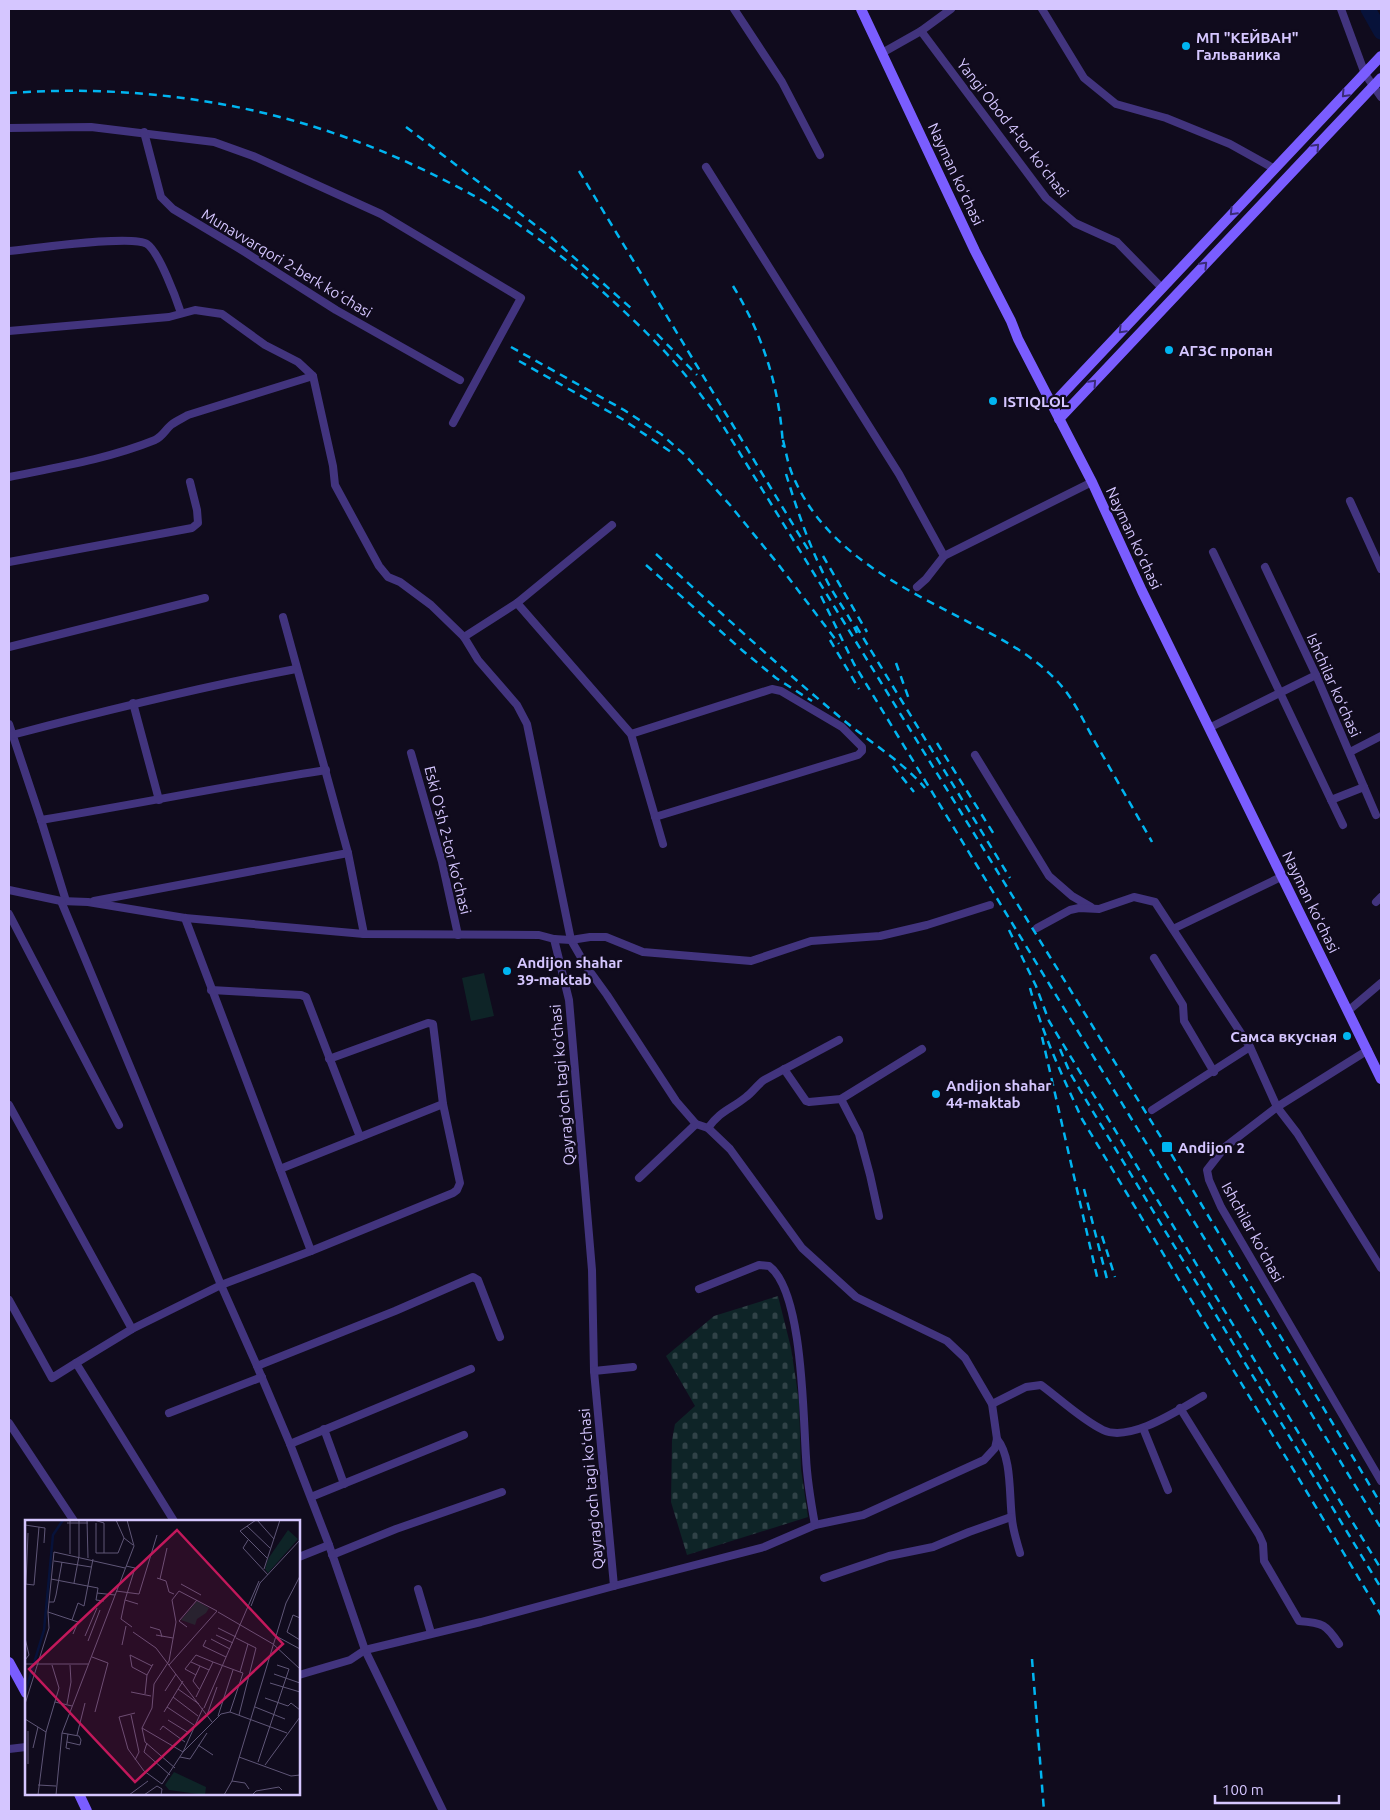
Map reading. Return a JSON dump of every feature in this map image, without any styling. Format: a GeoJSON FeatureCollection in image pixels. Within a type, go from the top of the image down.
{"type":"FeatureCollection","features":[{"type":"Feature","properties":{"kind":"main road","name":"Nayman koʻchasi"},"geometry":{"type":"LineString","coordinates":[[861,9],[975,251],[1092,482],[1142,591],[1381,1079]]}},
{"type":"Feature","properties":{"kind":"main road"},"geometry":{"type":"LineString","coordinates":[[1052,405],[1380,58]]}},
{"type":"Feature","properties":{"kind":"main road"},"geometry":{"type":"LineString","coordinates":[[1059,419],[1381,78]]}},
{"type":"Feature","properties":{"kind":"main road"},"geometry":{"type":"LineString","coordinates":[[9,1662],[25,1691]]}},
{"type":"Feature","properties":{"kind":"main road"},"geometry":{"type":"LineString","coordinates":[[79,1795],[87,1811]]}},
{"type":"Feature","properties":{"kind":"street"},"geometry":{"type":"LineString","coordinates":[[734,9],[782,82],[820,155]]}},
{"type":"Feature","properties":{"kind":"street"},"geometry":{"type":"LineString","coordinates":[[882,54],[921,31],[951,9]]}},
{"type":"Feature","properties":{"kind":"street"},"geometry":{"type":"LineString","coordinates":[[1042,9],[1084,78],[1116,104],[1166,118],[1230,144],[1275,169]]}},
{"type":"Feature","properties":{"kind":"street"},"geometry":{"type":"LineString","coordinates":[[1341,9],[1364,74],[1381,97]]}},
{"type":"Feature","properties":{"kind":"street","name":"Yangi Obod 4-tor koʻchasi"},"geometry":{"type":"LineString","coordinates":[[921,31],[1046,198],[1075,223],[1117,242],[1162,288]]}},
{"type":"Feature","properties":{"kind":"street"},"geometry":{"type":"LineString","coordinates":[[9,128],[91,127],[214,142],[253,156],[381,214],[521,298],[453,423]]}},
{"type":"Feature","properties":{"kind":"street","name":"Munavvarqori 2-berk koʻchasi"},"geometry":{"type":"LineString","coordinates":[[144,132],[161,197],[173,210],[240,249],[336,310],[460,380]]}},
{"type":"Feature","properties":{"kind":"street"},"geometry":{"type":"LineString","coordinates":[[706,166],[899,474],[944,556]]}},
{"type":"Feature","properties":{"kind":"street"},"geometry":{"type":"LineString","coordinates":[[9,251],[104,242],[140,241],[153,250],[175,295],[181,313]]}},
{"type":"Feature","properties":{"kind":"street"},"geometry":{"type":"LineString","coordinates":[[9,331],[168,317],[195,310],[222,314],[265,345],[298,362],[313,376],[333,466],[335,485],[379,566],[388,577],[400,582],[430,605],[464,637],[478,660],[517,705],[527,724],[571,940],[586,966],[666,1086],[696,1124],[708,1128],[730,1149],[802,1248],[856,1297],[947,1340],[965,1358],[992,1404],[997,1439],[1002,1444],[1007,1458],[1012,1517],[1020,1553]]}},
{"type":"Feature","properties":{"kind":"street"},"geometry":{"type":"LineString","coordinates":[[9,476],[95,460],[156,439],[164,435],[170,425],[188,415],[313,376]]}},
{"type":"Feature","properties":{"kind":"street"},"geometry":{"type":"LineString","coordinates":[[9,562],[192,528],[198,523],[198,516],[190,482]]}},
{"type":"Feature","properties":{"kind":"street"},"geometry":{"type":"LineString","coordinates":[[917,587],[944,556],[1092,482]]}},
{"type":"Feature","properties":{"kind":"street"},"geometry":{"type":"LineString","coordinates":[[1350,501],[1381,569]]}},
{"type":"Feature","properties":{"kind":"street"},"geometry":{"type":"LineString","coordinates":[[464,637],[516,603],[612,525]]}},
{"type":"Feature","properties":{"kind":"street"},"geometry":{"type":"LineString","coordinates":[[1214,552],[1343,826]]}},
{"type":"Feature","properties":{"kind":"street","name":"Ishchilar koʻchasi"},"geometry":{"type":"LineString","coordinates":[[1265,567],[1316,675],[1376,815]]}},
{"type":"Feature","properties":{"kind":"street"},"geometry":{"type":"LineString","coordinates":[[9,647],[205,598]]}},
{"type":"Feature","properties":{"kind":"street"},"geometry":{"type":"LineString","coordinates":[[516,603],[630,734],[663,844]]}},
{"type":"Feature","properties":{"kind":"street"},"geometry":{"type":"LineString","coordinates":[[283,617],[348,853],[364,934]]}},
{"type":"Feature","properties":{"kind":"street"},"geometry":{"type":"LineString","coordinates":[[12,734],[132,703],[296,668]]}},
{"type":"Feature","properties":{"kind":"street"},"geometry":{"type":"LineString","coordinates":[[1209,728],[1316,675]]}},
{"type":"Feature","properties":{"kind":"street"},"geometry":{"type":"LineString","coordinates":[[630,734],[772,689],[781,691],[842,727],[862,747],[862,751],[858,755],[655,817]]}},
{"type":"Feature","properties":{"kind":"street"},"geometry":{"type":"LineString","coordinates":[[132,703],[159,800]]}},
{"type":"Feature","properties":{"kind":"street"},"geometry":{"type":"LineString","coordinates":[[9,724],[41,820],[64,901],[221,1284],[290,1444],[329,1545],[365,1650],[441,1809]]}},
{"type":"Feature","properties":{"kind":"street"},"geometry":{"type":"LineString","coordinates":[[1350,752],[1381,736]]}},
{"type":"Feature","properties":{"kind":"street","name":"Eski Oʻsh 2-tor koʻchasi"},"geometry":{"type":"LineString","coordinates":[[412,753],[442,862],[458,934]]}},
{"type":"Feature","properties":{"kind":"street"},"geometry":{"type":"LineString","coordinates":[[975,755],[1050,876],[1072,896],[1090,907]]}},
{"type":"Feature","properties":{"kind":"street"},"geometry":{"type":"LineString","coordinates":[[41,820],[326,770]]}},
{"type":"Feature","properties":{"kind":"street"},"geometry":{"type":"LineString","coordinates":[[1331,800],[1364,787]]}},
{"type":"Feature","properties":{"kind":"street"},"geometry":{"type":"LineString","coordinates":[[88,902],[348,853]]}},
{"type":"Feature","properties":{"kind":"street"},"geometry":{"type":"LineString","coordinates":[[1173,929],[1282,877]]}},
{"type":"Feature","properties":{"kind":"street"},"geometry":{"type":"LineString","coordinates":[[9,890],[64,901],[88,902],[185,918],[364,934],[539,935],[554,939],[571,940],[606,937],[643,952],[751,961],[811,941],[880,936],[927,925],[990,905]]}},
{"type":"Feature","properties":{"kind":"street"},"geometry":{"type":"LineString","coordinates":[[1037,928],[1070,910],[1090,907],[1098,908],[1134,897],[1155,902],[1250,1047],[1277,1107],[1297,1133],[1381,1268]]}},
{"type":"Feature","properties":{"kind":"street"},"geometry":{"type":"LineString","coordinates":[[9,914],[119,1125]]}},
{"type":"Feature","properties":{"kind":"street"},"geometry":{"type":"LineString","coordinates":[[185,918],[311,1251]]}},
{"type":"Feature","properties":{"kind":"street","name":"Qayragʻoch tagi koʻchasi"},"geometry":{"type":"LineString","coordinates":[[554,939],[569,1000],[592,1270],[594,1371],[614,1586],[764,1547],[816,1525],[863,1515],[984,1460],[995,1448],[997,1439]]}},
{"type":"Feature","properties":{"kind":"street"},"geometry":{"type":"LineString","coordinates":[[1154,958],[1182,1005],[1184,1021],[1214,1072]]}},
{"type":"Feature","properties":{"kind":"street"},"geometry":{"type":"LineString","coordinates":[[1348,1011],[1381,983]]}},
{"type":"Feature","properties":{"kind":"street"},"geometry":{"type":"LineString","coordinates":[[211,990],[301,995],[306,997],[360,1137]]}},
{"type":"Feature","properties":{"kind":"street"},"geometry":{"type":"LineString","coordinates":[[9,1300],[52,1378],[132,1329],[221,1284],[311,1251],[457,1190],[460,1183],[443,1104],[433,1024],[428,1023],[329,1059]]}},
{"type":"Feature","properties":{"kind":"street"},"geometry":{"type":"LineString","coordinates":[[708,1128],[717,1116],[747,1097],[757,1085],[838,1040]]}},
{"type":"Feature","properties":{"kind":"street"},"geometry":{"type":"LineString","coordinates":[[1152,1110],[1214,1072],[1250,1047]]}},
{"type":"Feature","properties":{"kind":"street"},"geometry":{"type":"LineString","coordinates":[[784,1069],[806,1101],[841,1099],[922,1049]]}},
{"type":"Feature","properties":{"kind":"street","name":"Ishchilar koʻchasi"},"geometry":{"type":"LineString","coordinates":[[1368,1050],[1277,1107],[1225,1147],[1207,1170],[1209,1180],[1221,1207],[1381,1480]]}},
{"type":"Feature","properties":{"kind":"street"},"geometry":{"type":"LineString","coordinates":[[841,1099],[859,1134],[879,1216]]}},
{"type":"Feature","properties":{"kind":"street"},"geometry":{"type":"LineString","coordinates":[[280,1169],[443,1104]]}},
{"type":"Feature","properties":{"kind":"street"},"geometry":{"type":"LineString","coordinates":[[9,1105],[132,1329]]}},
{"type":"Feature","properties":{"kind":"street"},"geometry":{"type":"LineString","coordinates":[[640,1178],[696,1124]]}},
{"type":"Feature","properties":{"kind":"street"},"geometry":{"type":"LineString","coordinates":[[699,1288],[759,1265],[769,1266],[779,1276],[795,1320],[804,1402],[806,1458],[816,1525]]}},
{"type":"Feature","properties":{"kind":"street"},"geometry":{"type":"LineString","coordinates":[[257,1366],[395,1311],[473,1277],[478,1280],[500,1337]]}},
{"type":"Feature","properties":{"kind":"street"},"geometry":{"type":"LineString","coordinates":[[76,1363],[173,1520]]}},
{"type":"Feature","properties":{"kind":"street"},"geometry":{"type":"LineString","coordinates":[[594,1371],[633,1367]]}},
{"type":"Feature","properties":{"kind":"street"},"geometry":{"type":"LineString","coordinates":[[290,1444],[471,1369]]}},
{"type":"Feature","properties":{"kind":"street"},"geometry":{"type":"LineString","coordinates":[[170,1413],[262,1377]]}},
{"type":"Feature","properties":{"kind":"street"},"geometry":{"type":"LineString","coordinates":[[992,1404],[1026,1387],[1041,1384],[1105,1431],[1126,1432],[1143,1428],[1203,1396]]}},
{"type":"Feature","properties":{"kind":"street"},"geometry":{"type":"LineString","coordinates":[[1180,1408],[1260,1535],[1263,1544],[1264,1561],[1299,1621],[1315,1622],[1328,1628],[1339,1644]]}},
{"type":"Feature","properties":{"kind":"street"},"geometry":{"type":"LineString","coordinates":[[9,1423],[73,1520]]}},
{"type":"Feature","properties":{"kind":"street"},"geometry":{"type":"LineString","coordinates":[[1143,1428],[1168,1490]]}},
{"type":"Feature","properties":{"kind":"street"},"geometry":{"type":"LineString","coordinates":[[324,1429],[344,1484]]}},
{"type":"Feature","properties":{"kind":"street"},"geometry":{"type":"LineString","coordinates":[[311,1497],[464,1435]]}},
{"type":"Feature","properties":{"kind":"street"},"geometry":{"type":"LineString","coordinates":[[332,1555],[396,1529],[502,1492]]}},
{"type":"Feature","properties":{"kind":"street"},"geometry":{"type":"LineString","coordinates":[[824,1578],[889,1556],[933,1547],[968,1532],[1012,1517]]}},
{"type":"Feature","properties":{"kind":"street"},"geometry":{"type":"LineString","coordinates":[[300,1557],[329,1545]]}},
{"type":"Feature","properties":{"kind":"street"},"geometry":{"type":"LineString","coordinates":[[300,1675],[350,1660],[365,1650],[481,1622],[614,1586]]}},
{"type":"Feature","properties":{"kind":"street"},"geometry":{"type":"LineString","coordinates":[[418,1589],[431,1633]]}},
{"type":"Feature","properties":{"kind":"street"},"geometry":{"type":"LineString","coordinates":[[9,1749],[25,1747]]}},
{"type":"Feature","properties":{"kind":"green space"},"geometry":{"type":"Polygon","coordinates":[[[484,973],[494,1016],[471,1021],[462,978],[484,973]]]}},
{"type":"Feature","properties":{"kind":"green space"},"geometry":{"type":"Polygon","coordinates":[[[778,1296],[791,1348],[799,1401],[801,1469],[808,1517],[687,1555],[671,1502],[672,1440],[675,1424],[695,1406],[666,1356],[714,1316],[778,1296]]]}},
{"type":"Feature","properties":{"kind":"waterway"},"geometry":{"type":"LineString","coordinates":[[1368,9],[1381,32]]}},
{"type":"Feature","properties":{"kind":"railway"},"geometry":{"type":"LineString","coordinates":[[9,93],[117,92],[170,96],[222,104],[274,116],[326,130],[376,149],[462,189],[513,220],[586,277],[657,344],[686,376],[717,416],[1167,1147],[1381,1504]]}},
{"type":"Feature","properties":{"kind":"railway"},"geometry":{"type":"LineString","coordinates":[[406,127],[551,237],[632,309]]}},
{"type":"Feature","properties":{"kind":"railway"},"geometry":{"type":"LineString","coordinates":[[579,171],[809,551]]}},
{"type":"Feature","properties":{"kind":"railway"},"geometry":{"type":"LineString","coordinates":[[733,286],[753,324],[768,363],[778,404],[783,447]]}},
{"type":"Feature","properties":{"kind":"railway"},"geometry":{"type":"LineString","coordinates":[[657,334],[697,375]]}},
{"type":"Feature","properties":{"kind":"railway"},"geometry":{"type":"LineString","coordinates":[[511,347],[624,410],[661,434],[686,456],[730,505],[839,644]]}},
{"type":"Feature","properties":{"kind":"railway"},"geometry":{"type":"LineString","coordinates":[[519,361],[622,419],[671,452]]}},
{"type":"Feature","properties":{"kind":"railway"},"geometry":{"type":"LineString","coordinates":[[783,440],[791,472],[807,503],[825,527],[846,548],[895,582],[1019,650],[1058,682],[1077,709],[1152,842]]}},
{"type":"Feature","properties":{"kind":"railway"},"geometry":{"type":"LineString","coordinates":[[786,474],[820,566],[857,633]]}},
{"type":"Feature","properties":{"kind":"railway"},"geometry":{"type":"LineString","coordinates":[[656,554],[794,678],[851,727],[895,760],[925,788]]}},
{"type":"Feature","properties":{"kind":"railway"},"geometry":{"type":"LineString","coordinates":[[823,556],[867,632]]}},
{"type":"Feature","properties":{"kind":"railway"},"geometry":{"type":"LineString","coordinates":[[646,565],[743,651],[776,678],[812,701]]}},
{"type":"Feature","properties":{"kind":"railway"},"geometry":{"type":"LineString","coordinates":[[821,596],[854,664],[1381,1528]]}},
{"type":"Feature","properties":{"kind":"railway"},"geometry":{"type":"LineString","coordinates":[[856,626],[1010,878]]}},
{"type":"Feature","properties":{"kind":"railway"},"geometry":{"type":"LineString","coordinates":[[830,640],[859,689]]}},
{"type":"Feature","properties":{"kind":"railway"},"geometry":{"type":"LineString","coordinates":[[896,663],[910,702]]}},
{"type":"Feature","properties":{"kind":"railway"},"geometry":{"type":"LineString","coordinates":[[937,743],[995,836]]}},
{"type":"Feature","properties":{"kind":"railway"},"geometry":{"type":"LineString","coordinates":[[893,766],[914,792]]}},
{"type":"Feature","properties":{"kind":"railway"},"geometry":{"type":"LineString","coordinates":[[1009,930],[1036,986],[1049,1021],[1381,1569]]}},
{"type":"Feature","properties":{"kind":"railway"},"geometry":{"type":"LineString","coordinates":[[1030,988],[1060,1071],[1082,1119],[1381,1615]]}},
{"type":"Feature","properties":{"kind":"railway"},"geometry":{"type":"LineString","coordinates":[[1042,1037],[1098,1281]]}},
{"type":"Feature","properties":{"kind":"railway"},"geometry":{"type":"LineString","coordinates":[[1060,1049],[1070,1073],[1092,1110],[1381,1588]]}},
{"type":"Feature","properties":{"kind":"railway"},"geometry":{"type":"LineString","coordinates":[[1084,1189],[1107,1279]]}},
{"type":"Feature","properties":{"kind":"railway"},"geometry":{"type":"LineString","coordinates":[[1102,1236],[1115,1277]]}},
{"type":"Feature","properties":{"kind":"railway"},"geometry":{"type":"LineString","coordinates":[[1032,1659],[1044,1811]]}},
{"type":"Feature","properties":{"kind":"place","name":"МП \"КЕЙВАН\" Гальваника"},"geometry":{"type":"Point","coordinates":[1186,46]}},
{"type":"Feature","properties":{"kind":"place","name":"АГЗС пропан"},"geometry":{"type":"Point","coordinates":[1169,350]}},
{"type":"Feature","properties":{"kind":"place","name":"ISTIQLOL"},"geometry":{"type":"Point","coordinates":[993,401]}},
{"type":"Feature","properties":{"kind":"place","name":"Andijon shahar 39-maktab"},"geometry":{"type":"Point","coordinates":[507,971]}},
{"type":"Feature","properties":{"kind":"place","name":"Самса вкусная"},"geometry":{"type":"Point","coordinates":[1347,1036]}},
{"type":"Feature","properties":{"kind":"place","name":"Andijon shahar 44-maktab"},"geometry":{"type":"Point","coordinates":[936,1094]}},
{"type":"Feature","properties":{"kind":"place","name":"Andijon 2"},"geometry":{"type":"Point","coordinates":[1167,1147]}}]}
